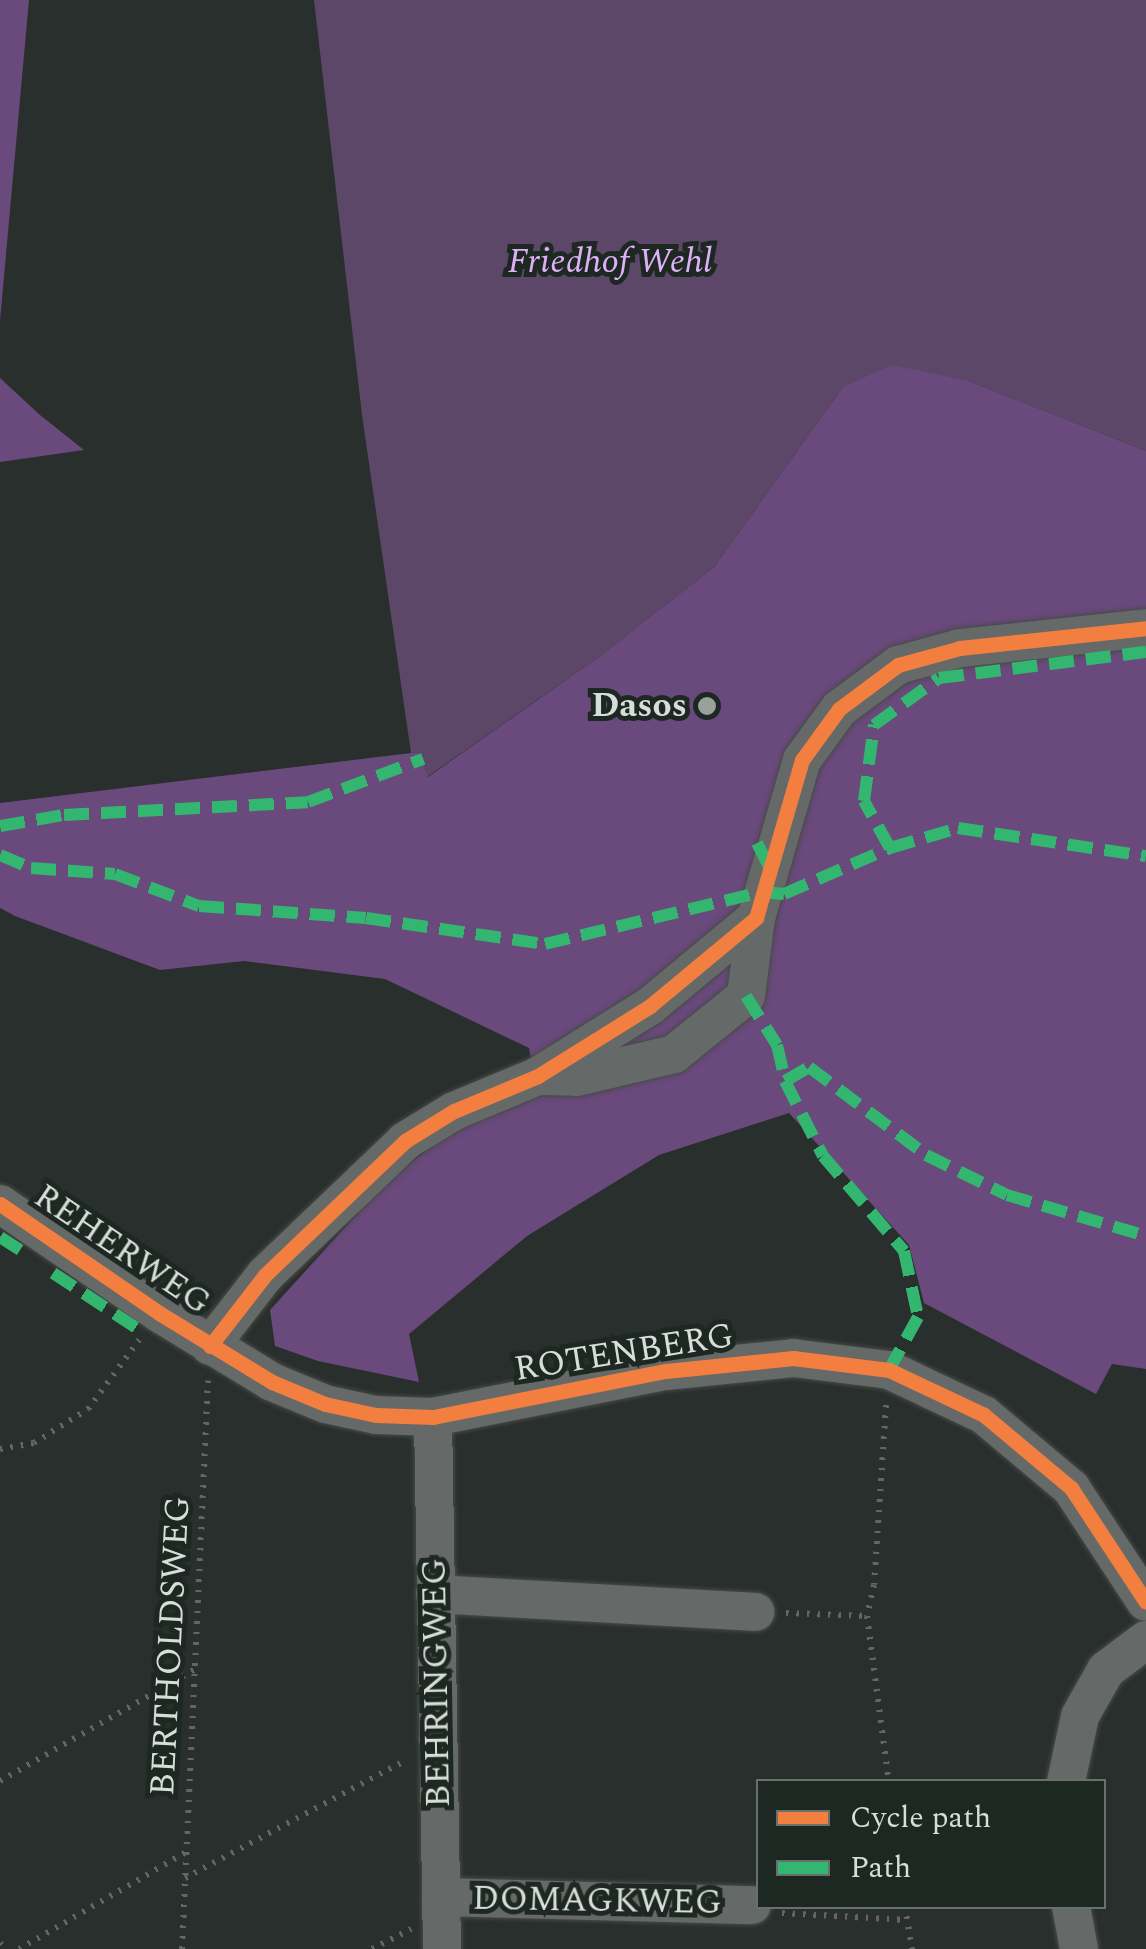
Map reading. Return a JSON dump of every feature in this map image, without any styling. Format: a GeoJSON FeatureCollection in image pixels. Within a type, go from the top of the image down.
{"type":"FeatureCollection","features":[{"type":"Feature","properties":{"kind":"street"},"geometry":{"type":"LineString","coordinates":[[538,1076],[578,1077],[647,1064],[674,1054],[715,1026],[746,996],[756,918],[802,760],[840,709],[898,665],[960,648],[1146,628]]}},
{"type":"Feature","properties":{"kind":"street"},"geometry":{"type":"LineString","coordinates":[[210,1346],[266,1275],[404,1140],[454,1111],[538,1076],[650,1006],[756,918]]}},
{"type":"Feature","properties":{"kind":"street","name":"REHERWEG"},"geometry":{"type":"LineString","coordinates":[[0,1204],[210,1346]]}},
{"type":"Feature","properties":{"kind":"street","name":"ROTENBERG"},"geometry":{"type":"LineString","coordinates":[[210,1346],[272,1382],[325,1404],[376,1415],[433,1416],[684,1369],[792,1358],[889,1370],[984,1416],[1070,1488],[1146,1602]]}},
{"type":"Feature","properties":{"kind":"street","name":"BEHRINGWEG"},"geometry":{"type":"LineString","coordinates":[[433,1416],[442,1949]]}},
{"type":"Feature","properties":{"kind":"street"},"geometry":{"type":"LineString","coordinates":[[436,1594],[755,1612]]}},
{"type":"Feature","properties":{"kind":"street"},"geometry":{"type":"LineString","coordinates":[[1067,1779],[1080,1716],[1106,1670],[1146,1640]]}},
{"type":"Feature","properties":{"kind":"street","name":"DOMAGKWEG"},"geometry":{"type":"LineString","coordinates":[[442,1897],[752,1905]]}},
{"type":"Feature","properties":{"kind":"street"},"geometry":{"type":"LineString","coordinates":[[1071,1909],[1079,1949]]}},
{"type":"Feature","properties":{"kind":"path"},"geometry":{"type":"LineString","coordinates":[[0,1449],[34,1443],[88,1410],[159,1313]]}},
{"type":"Feature","properties":{"kind":"path"},"geometry":{"type":"LineString","coordinates":[[889,1370],[874,1585],[868,1616],[889,1779]]}},
{"type":"Feature","properties":{"kind":"path"},"geometry":{"type":"LineString","coordinates":[[755,1612],[868,1616]]}},
{"type":"Feature","properties":{"kind":"path"},"geometry":{"type":"LineString","coordinates":[[0,1781],[195,1670]]}},
{"type":"Feature","properties":{"kind":"path"},"geometry":{"type":"LineString","coordinates":[[185,1878],[438,1744]]}},
{"type":"Feature","properties":{"kind":"path"},"geometry":{"type":"LineString","coordinates":[[19,1949],[186,1852]]}},
{"type":"Feature","properties":{"kind":"path"},"geometry":{"type":"LineString","coordinates":[[752,1905],[756,1906]]}},
{"type":"Feature","properties":{"kind":"path"},"geometry":{"type":"LineString","coordinates":[[767,1909],[790,1915],[907,1920]]}},
{"type":"Feature","properties":{"kind":"path"},"geometry":{"type":"LineString","coordinates":[[905,1909],[912,1949]]}},
{"type":"Feature","properties":{"kind":"path"},"geometry":{"type":"LineString","coordinates":[[0,1943],[6,1949]]}},
{"type":"Feature","properties":{"kind":"green space","name":"Friedhof Wehl"},"geometry":{"type":"Polygon","coordinates":[[[314,0],[1146,0],[1146,451],[969,381],[843,387],[714,567],[600,656],[427,777],[419,752],[411,753],[362,415],[314,0]]]}},
{"type":"Feature","properties":{"kind":"shaded area"},"geometry":{"type":"Polygon","coordinates":[[[0,0],[29,0],[0,321],[0,0]]]}},
{"type":"Feature","properties":{"kind":"shaded area"},"geometry":{"type":"Polygon","coordinates":[[[892,365],[969,381],[1146,451],[1146,1369],[1112,1364],[1096,1394],[924,1303],[909,1245],[789,1113],[659,1155],[527,1236],[409,1334],[419,1382],[318,1361],[275,1346],[270,1310],[389,1179],[455,1129],[538,1094],[529,1048],[385,979],[244,961],[160,970],[15,916],[0,908],[0,803],[419,752],[428,777],[600,656],[714,567],[843,387],[892,365]]]}},
{"type":"Feature","properties":{"kind":"shaded area"},"geometry":{"type":"Polygon","coordinates":[[[0,378],[40,415],[84,450],[0,462],[0,378]]]}},
{"type":"Feature","properties":{"kind":"marked path"},"geometry":{"type":"LineString","coordinates":[[890,848],[864,801],[874,725],[939,678],[1146,652]]}},
{"type":"Feature","properties":{"kind":"marked path"},"geometry":{"type":"LineString","coordinates":[[0,826],[64,815],[308,802],[423,759]]}},
{"type":"Feature","properties":{"kind":"marked path"},"geometry":{"type":"LineString","coordinates":[[0,855],[31,868],[115,874],[199,906],[366,918],[545,944],[762,892],[784,894],[890,848],[958,828],[1146,856]]}},
{"type":"Feature","properties":{"kind":"marked path"},"geometry":{"type":"LineString","coordinates":[[757,843],[769,867]]}},
{"type":"Feature","properties":{"kind":"marked path"},"geometry":{"type":"LineString","coordinates":[[746,996],[777,1045],[785,1081],[809,1067],[926,1155],[1007,1195],[1146,1236]]}},
{"type":"Feature","properties":{"kind":"marked path"},"geometry":{"type":"LineString","coordinates":[[785,1081],[823,1156],[904,1251],[918,1317],[889,1370]]}},
{"type":"Feature","properties":{"kind":"marked path"},"geometry":{"type":"LineString","coordinates":[[0,1237],[20,1250]]}},
{"type":"Feature","properties":{"kind":"marked path"},"geometry":{"type":"LineString","coordinates":[[53,1273],[144,1333]]}},
{"type":"Feature","properties":{"kind":"cycle path"},"geometry":{"type":"LineString","coordinates":[[210,1346],[265,1275],[405,1141],[454,1111],[538,1076],[650,1006],[756,918],[802,760],[839,709],[898,665],[960,648],[1146,628]]}},
{"type":"Feature","properties":{"kind":"cycle path"},"geometry":{"type":"LineString","coordinates":[[0,1204],[159,1313],[272,1382],[325,1404],[376,1415],[433,1417],[666,1371],[793,1358],[889,1370],[984,1415],[1071,1488],[1146,1602]]}},
{"type":"Feature","properties":{"kind":"place","name":"Dasos"},"geometry":{"type":"Point","coordinates":[707,706]}}]}
